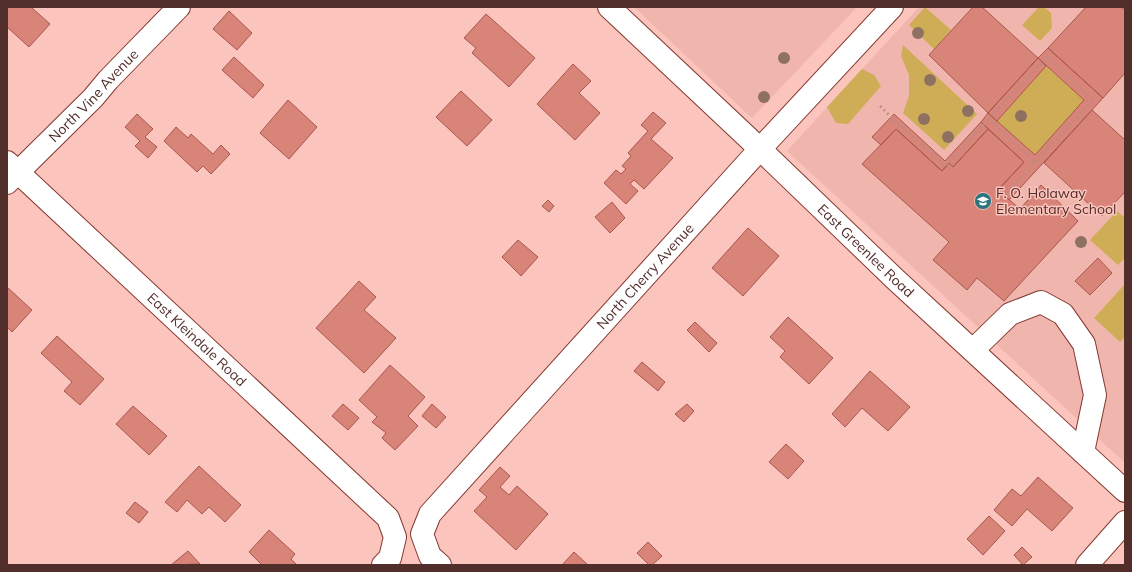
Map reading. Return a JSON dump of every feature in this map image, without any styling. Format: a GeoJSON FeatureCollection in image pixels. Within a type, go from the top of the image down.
{"type":"FeatureCollection","features":[{"type":"Feature","properties":{"kind":"street","name":"North Vine Avenue"},"geometry":{"type":"LineString","coordinates":[[11,172],[93,98],[108,80],[178,7]]}},
{"type":"Feature","properties":{"kind":"street","name":"East Greenlee Road"},"geometry":{"type":"LineString","coordinates":[[609,7],[895,279],[1125,490]]}},
{"type":"Feature","properties":{"kind":"street","name":"North Cherry Avenue"},"geometry":{"type":"LineString","coordinates":[[435,560],[422,534],[430,514],[760,149],[892,7]]}},
{"type":"Feature","properties":{"kind":"street","name":"East Kleindale Road"},"geometry":{"type":"LineString","coordinates":[[11,172],[388,518],[395,537],[390,558],[383,565]]}},
{"type":"Feature","properties":{"kind":"street"},"geometry":{"type":"LineString","coordinates":[[973,350],[1010,314],[1041,302],[1063,314],[1084,344],[1095,395],[1083,452]]}},
{"type":"Feature","properties":{"kind":"street"},"geometry":{"type":"LineString","coordinates":[[1087,565],[1125,522]]}},
{"type":"Feature","properties":{"kind":"path"},"geometry":{"type":"LineString","coordinates":[[880,106],[945,166],[1047,57],[1093,100],[1007,192]]}},
{"type":"Feature","properties":{"kind":"path"},"geometry":{"type":"LineString","coordinates":[[989,119],[1035,162]]}},
{"type":"Feature","properties":{"kind":"shaded area"},"geometry":{"type":"Polygon","coordinates":[[[634,7],[857,7],[752,118],[634,7]]]}},
{"type":"Feature","properties":{"kind":"shaded area","name":"F. O. Holaway Elementary School"},"geometry":{"type":"Polygon","coordinates":[[[919,7],[1125,7],[1125,463],[787,151],[919,7]]]}},
{"type":"Feature","properties":{"kind":"shaded area"},"geometry":{"type":"Polygon","coordinates":[[[925,7],[951,30],[934,49],[909,25],[925,7]]]}},
{"type":"Feature","properties":{"kind":"shaded area"},"geometry":{"type":"Polygon","coordinates":[[[1039,7],[1044,7],[1051,13],[1052,28],[1040,41],[1022,25],[1039,7]]]}},
{"type":"Feature","properties":{"kind":"shaded area"},"geometry":{"type":"Polygon","coordinates":[[[903,45],[977,114],[944,150],[903,113],[909,96],[909,75],[901,56],[903,45]]]}},
{"type":"Feature","properties":{"kind":"shaded area"},"geometry":{"type":"Polygon","coordinates":[[[1046,66],[1084,100],[1035,155],[997,121],[1046,66]]]}},
{"type":"Feature","properties":{"kind":"shaded area"},"geometry":{"type":"Polygon","coordinates":[[[862,69],[874,75],[881,86],[848,124],[836,123],[827,107],[862,69]]]}},
{"type":"Feature","properties":{"kind":"shaded area"},"geometry":{"type":"Polygon","coordinates":[[[1117,211],[1125,218],[1125,258],[1118,265],[1090,240],[1117,211]]]}},
{"type":"Feature","properties":{"kind":"shaded area"},"geometry":{"type":"Polygon","coordinates":[[[1125,284],[1125,337],[1120,342],[1094,318],[1125,284]]]}},
{"type":"Feature","properties":{"kind":"building"},"geometry":{"type":"Polygon","coordinates":[[[7,7],[31,7],[50,24],[29,47],[7,27],[7,7]]]}},
{"type":"Feature","properties":{"kind":"building"},"geometry":{"type":"Polygon","coordinates":[[[973,7],[982,7],[1038,58],[988,113],[929,55],[973,7]]]}},
{"type":"Feature","properties":{"kind":"building"},"geometry":{"type":"Polygon","coordinates":[[[1086,7],[1121,7],[1125,10],[1125,73],[1103,98],[1048,48],[1086,7]]]}},
{"type":"Feature","properties":{"kind":"building"},"geometry":{"type":"Polygon","coordinates":[[[229,11],[252,33],[237,50],[213,29],[229,11]]]}},
{"type":"Feature","properties":{"kind":"building"},"geometry":{"type":"Polygon","coordinates":[[[486,14],[535,58],[509,87],[472,53],[476,48],[464,38],[486,14]]]}},
{"type":"Feature","properties":{"kind":"building"},"geometry":{"type":"Polygon","coordinates":[[[1048,48],[1103,98],[1009,200],[998,190],[1024,162],[981,122],[988,113],[1035,155],[1084,100],[1038,58],[1048,48]]]}},
{"type":"Feature","properties":{"kind":"building"},"geometry":{"type":"Polygon","coordinates":[[[234,57],[264,85],[253,98],[222,70],[234,57]]]}},
{"type":"Feature","properties":{"kind":"building"},"geometry":{"type":"Polygon","coordinates":[[[1038,58],[1046,66],[997,121],[988,113],[1038,58]]]}},
{"type":"Feature","properties":{"kind":"building"},"geometry":{"type":"Polygon","coordinates":[[[573,64],[591,81],[579,93],[600,113],[575,140],[537,104],[573,64]]]}},
{"type":"Feature","properties":{"kind":"building"},"geometry":{"type":"Polygon","coordinates":[[[461,91],[492,120],[467,146],[436,117],[461,91]]]}},
{"type":"Feature","properties":{"kind":"building"},"geometry":{"type":"Polygon","coordinates":[[[288,100],[317,127],[289,159],[260,133],[288,100]]]}},
{"type":"Feature","properties":{"kind":"building"},"geometry":{"type":"Polygon","coordinates":[[[1092,110],[1125,140],[1125,192],[1102,216],[1044,163],[1092,110]]]}},
{"type":"Feature","properties":{"kind":"building"},"geometry":{"type":"Polygon","coordinates":[[[653,112],[666,123],[651,139],[673,158],[644,189],[634,180],[630,184],[638,191],[626,204],[604,183],[616,170],[621,174],[626,169],[622,166],[631,156],[628,153],[648,131],[641,125],[653,112]]]}},
{"type":"Feature","properties":{"kind":"building"},"geometry":{"type":"Polygon","coordinates":[[[137,114],[153,129],[145,137],[157,147],[148,158],[135,146],[140,141],[125,127],[137,114]]]}},
{"type":"Feature","properties":{"kind":"building"},"geometry":{"type":"Polygon","coordinates":[[[894,114],[945,161],[981,122],[988,129],[953,167],[949,163],[942,171],[896,129],[881,145],[872,137],[894,114]]]}},
{"type":"Feature","properties":{"kind":"building"},"geometry":{"type":"Polygon","coordinates":[[[176,127],[188,138],[191,134],[213,154],[221,145],[230,154],[211,174],[203,166],[197,172],[164,141],[176,127]]]}},
{"type":"Feature","properties":{"kind":"building"},"geometry":{"type":"Polygon","coordinates":[[[896,129],[942,171],[949,163],[953,167],[988,129],[1024,162],[998,190],[1020,209],[1041,185],[1078,221],[1004,301],[977,278],[967,290],[933,260],[949,242],[862,164],[896,129]]]}},
{"type":"Feature","properties":{"kind":"building"},"geometry":{"type":"Polygon","coordinates":[[[548,200],[554,206],[549,212],[542,206],[548,200]]]}},
{"type":"Feature","properties":{"kind":"building"},"geometry":{"type":"Polygon","coordinates":[[[612,202],[625,218],[610,233],[595,217],[612,202]]]}},
{"type":"Feature","properties":{"kind":"building"},"geometry":{"type":"Polygon","coordinates":[[[748,228],[779,256],[743,296],[712,268],[748,228]]]}},
{"type":"Feature","properties":{"kind":"building"},"geometry":{"type":"Polygon","coordinates":[[[518,240],[538,257],[521,276],[502,257],[518,240]]]}},
{"type":"Feature","properties":{"kind":"building"},"geometry":{"type":"Polygon","coordinates":[[[1098,258],[1112,273],[1090,295],[1075,281],[1098,258]]]}},
{"type":"Feature","properties":{"kind":"building"},"geometry":{"type":"Polygon","coordinates":[[[359,281],[376,297],[364,310],[396,338],[364,373],[316,328],[359,281]]]}},
{"type":"Feature","properties":{"kind":"building"},"geometry":{"type":"Polygon","coordinates":[[[7,287],[32,310],[12,332],[7,327],[7,287]]]}},
{"type":"Feature","properties":{"kind":"building"},"geometry":{"type":"Polygon","coordinates":[[[788,317],[833,358],[809,384],[780,357],[785,351],[770,337],[788,317]]]}},
{"type":"Feature","properties":{"kind":"building"},"geometry":{"type":"Polygon","coordinates":[[[695,322],[717,343],[709,352],[687,330],[695,322]]]}},
{"type":"Feature","properties":{"kind":"building"},"geometry":{"type":"Polygon","coordinates":[[[57,336],[104,379],[80,405],[64,391],[72,382],[41,353],[57,336]]]}},
{"type":"Feature","properties":{"kind":"building"},"geometry":{"type":"Polygon","coordinates":[[[642,362],[665,382],[658,391],[634,371],[642,362]]]}},
{"type":"Feature","properties":{"kind":"building"},"geometry":{"type":"Polygon","coordinates":[[[390,365],[425,397],[408,416],[418,426],[395,450],[382,438],[386,433],[372,422],[377,417],[359,400],[390,365]]]}},
{"type":"Feature","properties":{"kind":"building"},"geometry":{"type":"Polygon","coordinates":[[[870,371],[910,407],[888,431],[862,408],[845,427],[832,414],[870,371]]]}},
{"type":"Feature","properties":{"kind":"building"},"geometry":{"type":"Polygon","coordinates":[[[343,404],[359,418],[348,430],[332,416],[343,404]]]}},
{"type":"Feature","properties":{"kind":"building"},"geometry":{"type":"Polygon","coordinates":[[[432,404],[446,417],[436,428],[422,416],[432,404]]]}},
{"type":"Feature","properties":{"kind":"building"},"geometry":{"type":"Polygon","coordinates":[[[687,404],[694,411],[684,422],[675,414],[687,404]]]}},
{"type":"Feature","properties":{"kind":"building"},"geometry":{"type":"Polygon","coordinates":[[[133,406],[167,436],[149,455],[116,424],[133,406]]]}},
{"type":"Feature","properties":{"kind":"building"},"geometry":{"type":"Polygon","coordinates":[[[786,444],[804,461],[788,479],[769,462],[786,444]]]}},
{"type":"Feature","properties":{"kind":"building"},"geometry":{"type":"Polygon","coordinates":[[[199,466],[241,505],[225,522],[209,507],[202,514],[187,500],[177,512],[165,502],[199,466]]]}},
{"type":"Feature","properties":{"kind":"building"},"geometry":{"type":"Polygon","coordinates":[[[500,467],[510,476],[500,487],[509,495],[517,486],[548,514],[516,550],[474,511],[487,497],[479,490],[500,467]]]}},
{"type":"Feature","properties":{"kind":"building"},"geometry":{"type":"Polygon","coordinates":[[[1038,477],[1073,508],[1052,531],[1027,509],[1012,526],[994,510],[1012,489],[1021,496],[1038,477]]]}},
{"type":"Feature","properties":{"kind":"building"},"geometry":{"type":"Polygon","coordinates":[[[135,502],[148,512],[139,523],[126,513],[135,502]]]}},
{"type":"Feature","properties":{"kind":"building"},"geometry":{"type":"Polygon","coordinates":[[[989,516],[1005,531],[983,555],[967,539],[989,516]]]}},
{"type":"Feature","properties":{"kind":"building"},"geometry":{"type":"Polygon","coordinates":[[[269,530],[295,554],[291,559],[297,565],[262,565],[249,552],[269,530]]]}},
{"type":"Feature","properties":{"kind":"building"},"geometry":{"type":"Polygon","coordinates":[[[648,542],[662,556],[652,565],[649,565],[637,553],[648,542]]]}},
{"type":"Feature","properties":{"kind":"building"},"geometry":{"type":"Polygon","coordinates":[[[1022,547],[1032,557],[1023,565],[1014,555],[1022,547]]]}},
{"type":"Feature","properties":{"kind":"building"},"geometry":{"type":"Polygon","coordinates":[[[188,551],[200,564],[171,565],[188,551]]]}},
{"type":"Feature","properties":{"kind":"building"},"geometry":{"type":"Polygon","coordinates":[[[574,552],[588,565],[562,565],[574,552]]]}},
{"type":"Feature","properties":{"kind":"place","name":"F. O. Holaway Elementary School"},"geometry":{"type":"Point","coordinates":[983,201]}}]}
